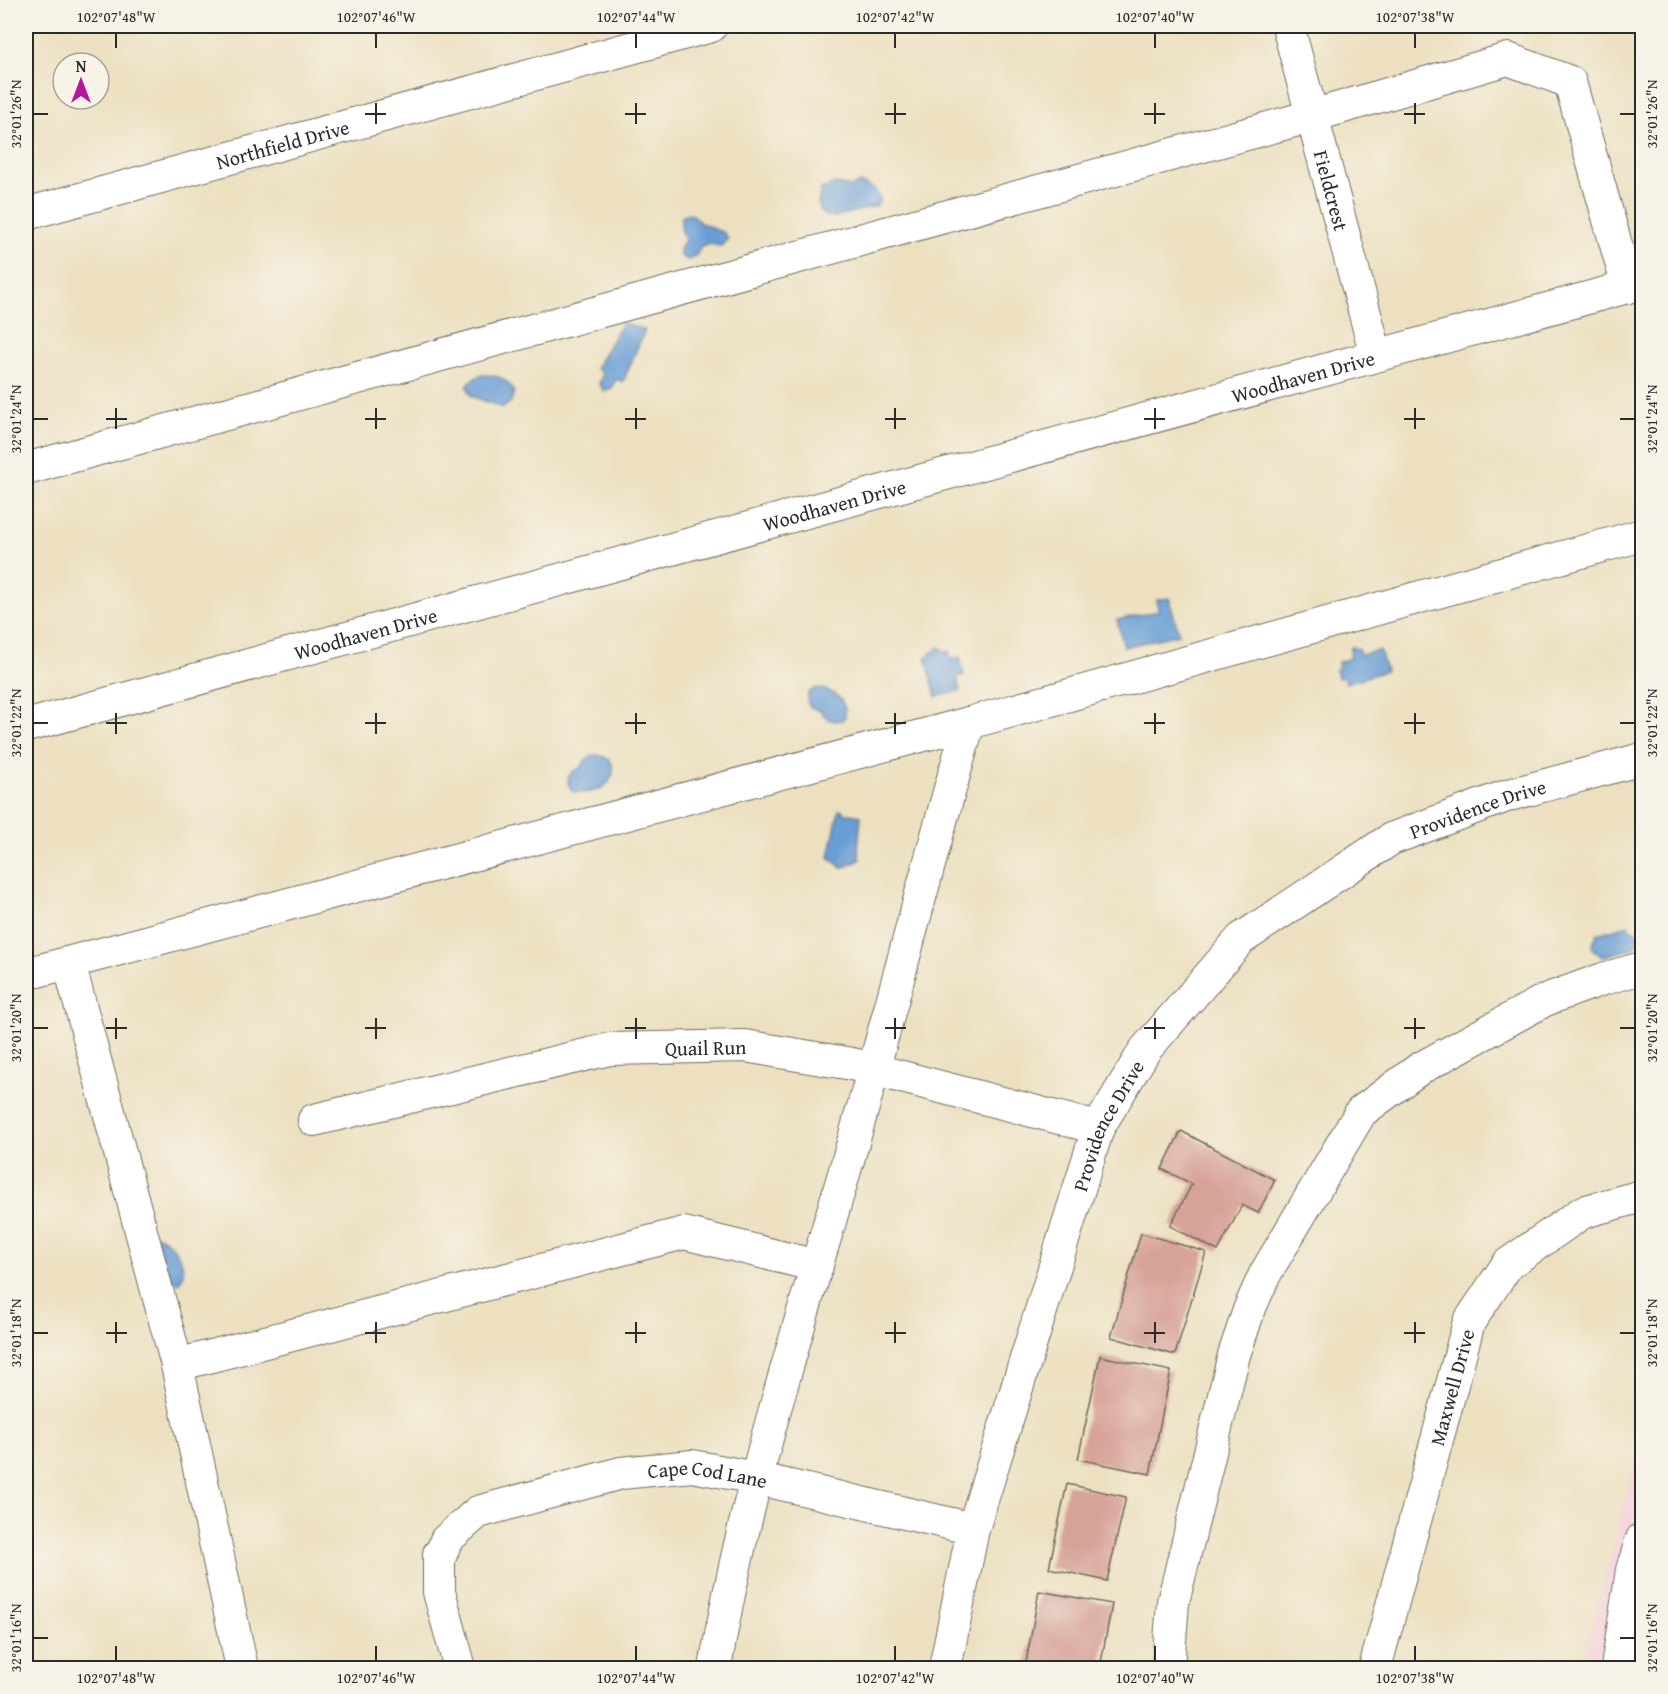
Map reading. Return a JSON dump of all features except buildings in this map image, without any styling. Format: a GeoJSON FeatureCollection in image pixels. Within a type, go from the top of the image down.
{"type":"FeatureCollection","features":[{"type":"Feature","properties":{"kind":"street","name":"Northfield Drive"},"geometry":{"type":"LineString","coordinates":[[26,213],[711,26]]}},
{"type":"Feature","properties":{"kind":"street","name":"Fieldcrest"},"geometry":{"type":"LineString","coordinates":[[1288,26],[1376,355]]}},
{"type":"Feature","properties":{"kind":"street"},"geometry":{"type":"LineString","coordinates":[[26,469],[1312,116],[1508,59],[1570,82],[1635,285]]}},
{"type":"Feature","properties":{"kind":"street","name":"Woodhaven Drive"},"geometry":{"type":"LineString","coordinates":[[26,726],[1635,285]]}},
{"type":"Feature","properties":{"kind":"street"},"geometry":{"type":"LineString","coordinates":[[26,974],[969,723],[1642,535]]}},
{"type":"Feature","properties":{"kind":"street"},"geometry":{"type":"LineString","coordinates":[[715,1668],[756,1478],[874,1070],[969,723]]}},
{"type":"Feature","properties":{"kind":"street","name":"Providence Drive"},"geometry":{"type":"LineString","coordinates":[[945,1668],[974,1529],[1098,1128],[1144,1050],[1241,939],[1391,839],[1509,795],[1642,759]]}},
{"type":"Feature","properties":{"kind":"street"},"geometry":{"type":"LineString","coordinates":[[69,963],[177,1365],[242,1668]]}},
{"type":"Feature","properties":{"kind":"street"},"geometry":{"type":"LineString","coordinates":[[1168,1668],[1173,1602],[1234,1355],[1249,1310],[1265,1274],[1361,1112],[1419,1069],[1545,1000],[1642,968]]}},
{"type":"Feature","properties":{"kind":"street","name":"Quail Run"},"geometry":{"type":"LineString","coordinates":[[314,1120],[610,1048],[745,1046],[874,1070],[1098,1128]]}},
{"type":"Feature","properties":{"kind":"street","name":"Maxwell Drive"},"geometry":{"type":"LineString","coordinates":[[1375,1668],[1469,1322],[1508,1264],[1583,1212],[1642,1196]]}},
{"type":"Feature","properties":{"kind":"street"},"geometry":{"type":"LineString","coordinates":[[177,1365],[684,1233],[817,1266]]}},
{"type":"Feature","properties":{"kind":"street","name":"Cape Cod Lane"},"geometry":{"type":"LineString","coordinates":[[460,1668],[439,1592],[439,1554],[446,1540],[478,1512],[621,1473],[692,1466],[756,1478],[974,1529]]}},
{"type":"Feature","properties":{"kind":"street"},"geometry":{"type":"LineString","coordinates":[[1617,1668],[1632,1570],[1642,1539]]}},
{"type":"Feature","properties":{"kind":"shaded area"},"geometry":{"type":"Polygon","coordinates":[[[1642,1435],[1642,1668],[1581,1668],[1642,1435]]]}},
{"type":"Feature","properties":{"kind":"water"},"geometry":{"type":"Polygon","coordinates":[[[859,183],[876,191],[880,201],[876,206],[834,217],[823,215],[818,204],[821,189],[836,184],[852,187],[859,183]]]}},
{"type":"Feature","properties":{"kind":"water"},"geometry":{"type":"Polygon","coordinates":[[[687,214],[693,215],[700,223],[723,232],[728,239],[721,246],[708,244],[701,246],[696,256],[688,260],[680,256],[680,249],[685,240],[681,217],[687,214]]]}},
{"type":"Feature","properties":{"kind":"water"},"geometry":{"type":"Polygon","coordinates":[[[622,323],[645,330],[623,382],[616,379],[612,388],[604,391],[599,383],[603,374],[596,368],[622,323]]]}},
{"type":"Feature","properties":{"kind":"water"},"geometry":{"type":"Polygon","coordinates":[[[482,375],[496,376],[508,383],[514,391],[511,402],[503,408],[471,396],[467,386],[471,380],[482,375]]]}},
{"type":"Feature","properties":{"kind":"water"},"geometry":{"type":"Polygon","coordinates":[[[1169,598],[1179,634],[1124,647],[1117,620],[1158,611],[1157,600],[1169,598]]]}},
{"type":"Feature","properties":{"kind":"water"},"geometry":{"type":"Polygon","coordinates":[[[939,647],[946,652],[949,651],[951,659],[960,657],[964,675],[957,677],[960,691],[936,697],[926,657],[939,647]]]}},
{"type":"Feature","properties":{"kind":"water"},"geometry":{"type":"Polygon","coordinates":[[[1352,647],[1358,649],[1361,655],[1380,650],[1386,671],[1346,683],[1343,677],[1338,678],[1336,669],[1339,667],[1338,662],[1351,658],[1350,649],[1352,647]]]}},
{"type":"Feature","properties":{"kind":"water"},"geometry":{"type":"Polygon","coordinates":[[[816,688],[838,696],[845,711],[845,717],[842,720],[830,720],[821,711],[809,705],[807,700],[809,692],[816,688]]]}},
{"type":"Feature","properties":{"kind":"water"},"geometry":{"type":"Polygon","coordinates":[[[595,755],[605,757],[611,762],[612,777],[598,790],[572,791],[568,783],[569,777],[581,768],[586,759],[595,755]]]}},
{"type":"Feature","properties":{"kind":"water"},"geometry":{"type":"Polygon","coordinates":[[[839,810],[843,810],[843,813],[861,816],[858,849],[860,860],[842,868],[829,857],[839,810]]]}},
{"type":"Feature","properties":{"kind":"water"},"geometry":{"type":"Polygon","coordinates":[[[1629,925],[1640,939],[1634,948],[1602,957],[1594,950],[1592,945],[1597,934],[1629,925]]]}},
{"type":"Feature","properties":{"kind":"water"},"geometry":{"type":"Polygon","coordinates":[[[155,1235],[168,1242],[178,1254],[183,1269],[179,1283],[169,1281],[155,1235]]]}}]}
